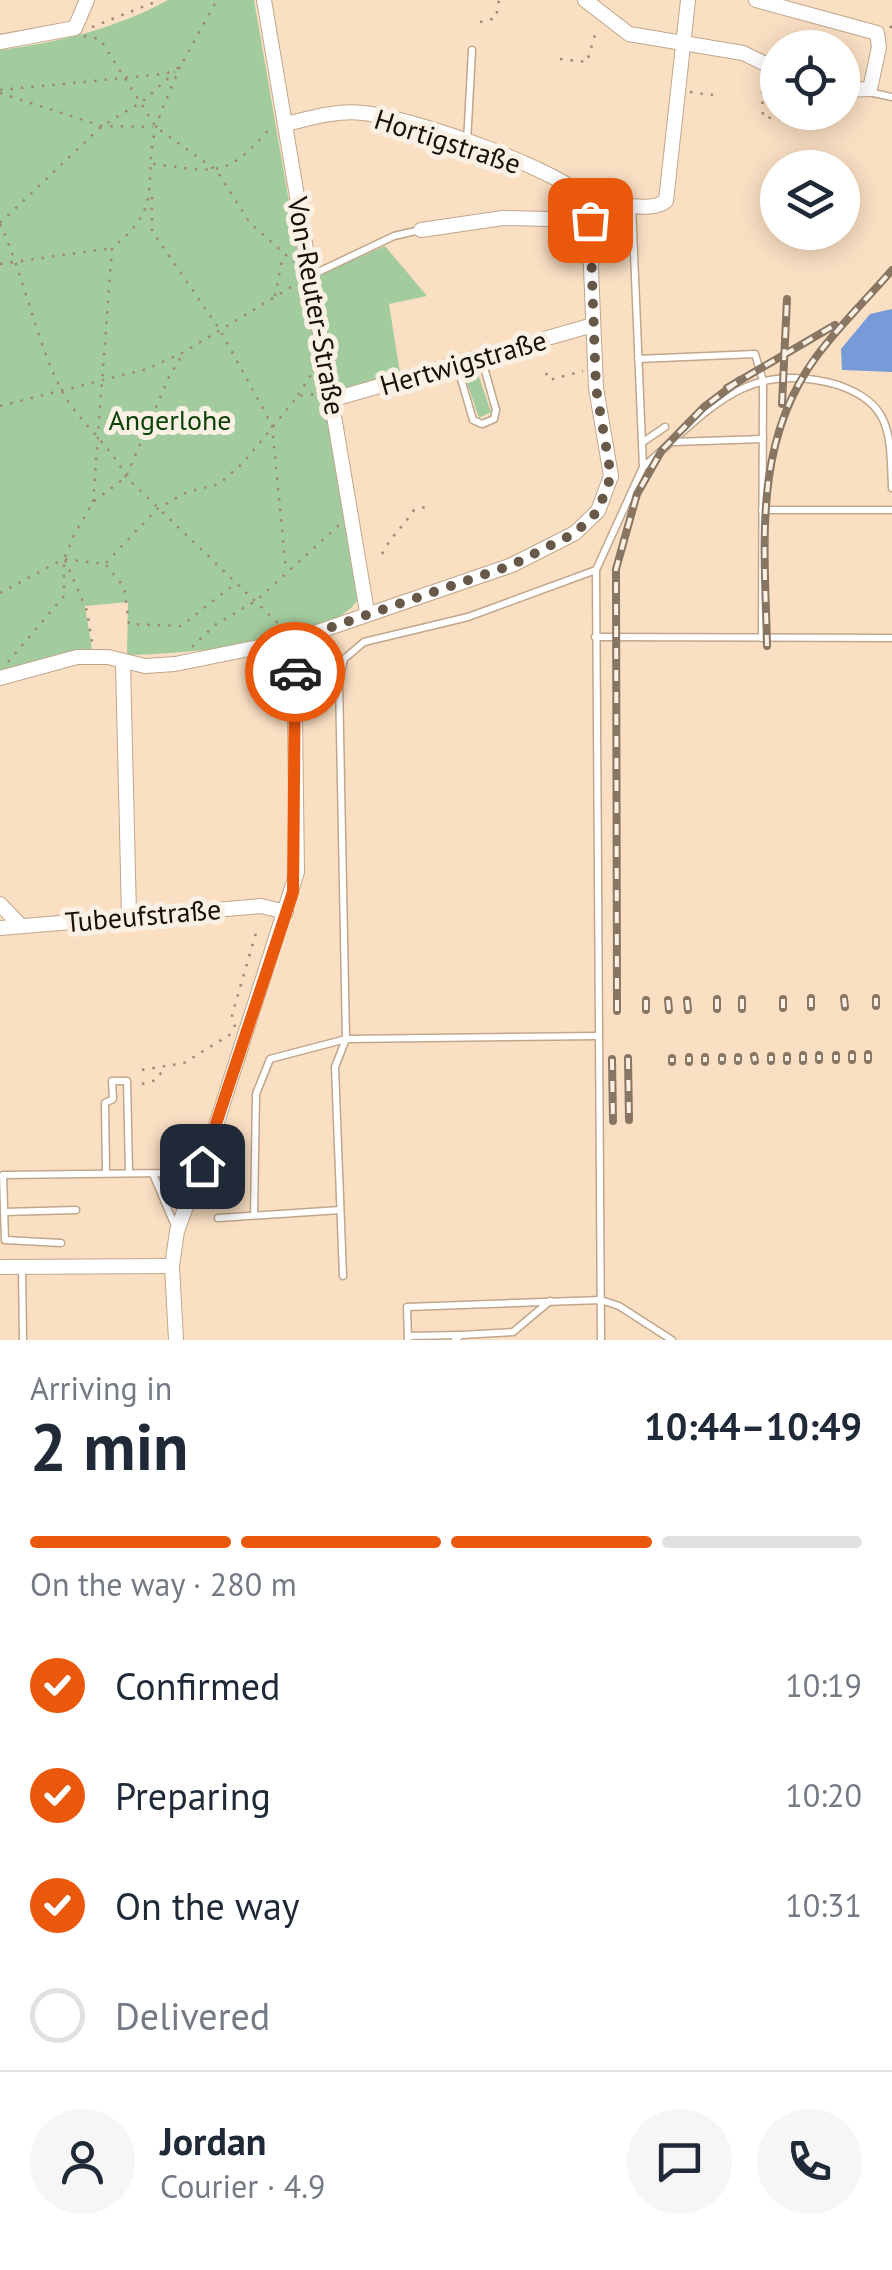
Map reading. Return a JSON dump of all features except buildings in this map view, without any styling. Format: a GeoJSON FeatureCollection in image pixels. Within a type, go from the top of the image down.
{"type":"FeatureCollection","features":[{"type":"Feature","properties":{"kind":"street"},"geometry":{"type":"LineString","coordinates":[[0,42],[68,30],[87,0]]}},
{"type":"Feature","properties":{"kind":"street","name":"Von-Reuter-Straße"},"geometry":{"type":"LineString","coordinates":[[264,0],[367,612]]}},
{"type":"Feature","properties":{"kind":"street"},"geometry":{"type":"LineString","coordinates":[[585,0],[628,34],[743,53],[760,61]]}},
{"type":"Feature","properties":{"kind":"street"},"geometry":{"type":"LineString","coordinates":[[421,230],[503,218],[594,215],[666,202],[688,0]]}},
{"type":"Feature","properties":{"kind":"street"},"geometry":{"type":"LineString","coordinates":[[756,0],[874,30],[879,47],[868,91],[860,91]]}},
{"type":"Feature","properties":{"kind":"street","name":"Hortigstraße"},"geometry":{"type":"LineString","coordinates":[[286,124],[336,112],[362,113],[467,142],[580,190],[594,215]]}},
{"type":"Feature","properties":{"kind":"street"},"geometry":{"type":"LineString","coordinates":[[0,674],[94,656],[123,663],[175,664],[294,640],[512,565],[586,525],[598,511],[611,476],[594,368],[594,215]]}},
{"type":"Feature","properties":{"kind":"street","name":"Hertwigstraße"},"geometry":{"type":"LineString","coordinates":[[334,399],[593,325]]}},
{"type":"Feature","properties":{"kind":"street"},"geometry":{"type":"LineString","coordinates":[[176,1340],[172,1266],[177,1231],[202,1166],[297,872],[294,640]]}},
{"type":"Feature","properties":{"kind":"street"},"geometry":{"type":"LineString","coordinates":[[123,663],[129,915]]}},
{"type":"Feature","properties":{"kind":"street"},"geometry":{"type":"LineString","coordinates":[[0,904],[21,926]]}},
{"type":"Feature","properties":{"kind":"street","name":"Tubeufstraße"},"geometry":{"type":"LineString","coordinates":[[0,928],[261,906],[286,912]]}},
{"type":"Feature","properties":{"kind":"street"},"geometry":{"type":"LineString","coordinates":[[0,1268],[172,1266]]}},
{"type":"Feature","properties":{"kind":"lane"},"geometry":{"type":"LineString","coordinates":[[467,142],[472,50]]}},
{"type":"Feature","properties":{"kind":"lane"},"geometry":{"type":"LineString","coordinates":[[868,91],[892,97]]}},
{"type":"Feature","properties":{"kind":"lane"},"geometry":{"type":"LineString","coordinates":[[632,206],[643,466]]}},
{"type":"Feature","properties":{"kind":"lane"},"geometry":{"type":"LineString","coordinates":[[311,276],[394,236],[421,230]]}},
{"type":"Feature","properties":{"kind":"lane"},"geometry":{"type":"LineString","coordinates":[[638,359],[755,354],[763,381],[762,638]]}},
{"type":"Feature","properties":{"kind":"lane"},"geometry":{"type":"LineString","coordinates":[[456,364],[473,420],[482,424],[494,419],[496,410],[481,357]]}},
{"type":"Feature","properties":{"kind":"lane"},"geometry":{"type":"LineString","coordinates":[[601,1340],[596,570],[643,466],[713,404],[786,374],[864,393],[883,408],[890,423],[892,488]]}},
{"type":"Feature","properties":{"kind":"lane"},"geometry":{"type":"LineString","coordinates":[[642,443],[665,427]]}},
{"type":"Feature","properties":{"kind":"lane"},"geometry":{"type":"LineString","coordinates":[[671,442],[762,439]]}},
{"type":"Feature","properties":{"kind":"lane"},"geometry":{"type":"LineString","coordinates":[[762,510],[892,510]]}},
{"type":"Feature","properties":{"kind":"lane"},"geometry":{"type":"LineString","coordinates":[[342,1276],[334,1066],[346,1039],[339,700],[344,658],[364,642],[468,617],[596,570]]}},
{"type":"Feature","properties":{"kind":"lane"},"geometry":{"type":"LineString","coordinates":[[595,636],[892,638]]}},
{"type":"Feature","properties":{"kind":"lane"},"geometry":{"type":"LineString","coordinates":[[254,1216],[256,1094],[270,1059],[346,1039],[598,1036]]}},
{"type":"Feature","properties":{"kind":"lane"},"geometry":{"type":"LineString","coordinates":[[106,1172],[106,1103],[112,1099],[112,1081],[127,1081],[129,1172]]}},
{"type":"Feature","properties":{"kind":"lane"},"geometry":{"type":"LineString","coordinates":[[61,1242],[4,1240],[3,1176],[7,1172],[152,1172],[202,1166]]}},
{"type":"Feature","properties":{"kind":"lane"},"geometry":{"type":"LineString","coordinates":[[152,1172],[177,1231]]}},
{"type":"Feature","properties":{"kind":"lane"},"geometry":{"type":"LineString","coordinates":[[4,1212],[76,1210]]}},
{"type":"Feature","properties":{"kind":"lane"},"geometry":{"type":"LineString","coordinates":[[218,1218],[340,1210]]}},
{"type":"Feature","properties":{"kind":"lane"},"geometry":{"type":"LineString","coordinates":[[22,1267],[23,1340]]}},
{"type":"Feature","properties":{"kind":"lane"},"geometry":{"type":"LineString","coordinates":[[551,1300],[512,1332],[408,1338],[407,1307],[520,1306],[529,1300],[551,1300],[600,1300],[619,1306],[672,1340]]}},
{"type":"Feature","properties":{"kind":"path"},"geometry":{"type":"LineString","coordinates":[[68,30],[95,27],[160,0]]}},
{"type":"Feature","properties":{"kind":"path"},"geometry":{"type":"LineString","coordinates":[[217,0],[180,68],[156,128],[152,231],[220,330],[272,425],[286,570]]}},
{"type":"Feature","properties":{"kind":"path"},"geometry":{"type":"LineString","coordinates":[[480,22],[496,18],[499,0]]}},
{"type":"Feature","properties":{"kind":"path"},"geometry":{"type":"LineString","coordinates":[[560,58],[580,63],[590,59],[600,12]]}},
{"type":"Feature","properties":{"kind":"path"},"geometry":{"type":"LineString","coordinates":[[0,406],[147,368],[184,352],[311,276],[250,223],[216,172],[156,128],[100,38],[68,30]]}},
{"type":"Feature","properties":{"kind":"path"},"geometry":{"type":"LineString","coordinates":[[0,91],[165,74],[180,68]]}},
{"type":"Feature","properties":{"kind":"path"},"geometry":{"type":"LineString","coordinates":[[180,68],[142,101],[102,126],[0,224],[62,390],[100,445],[116,456],[126,477],[157,509],[257,600],[294,640]]}},
{"type":"Feature","properties":{"kind":"path"},"geometry":{"type":"LineString","coordinates":[[684,92],[712,94],[712,88]]}},
{"type":"Feature","properties":{"kind":"path"},"geometry":{"type":"LineString","coordinates":[[0,91],[102,126],[156,128]]}},
{"type":"Feature","properties":{"kind":"path"},"geometry":{"type":"LineString","coordinates":[[152,164],[216,172],[249,152],[272,126],[286,124]]}},
{"type":"Feature","properties":{"kind":"path"},"geometry":{"type":"LineString","coordinates":[[0,264],[112,248],[137,227],[152,192]]}},
{"type":"Feature","properties":{"kind":"path"},"geometry":{"type":"LineString","coordinates":[[0,674],[64,596],[64,559],[93,502],[112,248]]}},
{"type":"Feature","properties":{"kind":"path"},"geometry":{"type":"LineString","coordinates":[[275,296],[283,254]]}},
{"type":"Feature","properties":{"kind":"path"},"geometry":{"type":"LineString","coordinates":[[93,502],[126,477],[168,377],[184,352]]}},
{"type":"Feature","properties":{"kind":"path"},"geometry":{"type":"LineString","coordinates":[[105,564],[157,509],[186,492],[219,484],[243,463],[298,396],[325,352]]}},
{"type":"Feature","properties":{"kind":"path"},"geometry":{"type":"LineString","coordinates":[[546,373],[548,380],[594,368]]}},
{"type":"Feature","properties":{"kind":"path"},"geometry":{"type":"LineString","coordinates":[[298,396],[318,394],[334,399]]}},
{"type":"Feature","properties":{"kind":"path"},"geometry":{"type":"LineString","coordinates":[[382,554],[393,533],[402,528],[414,510],[425,508]]}},
{"type":"Feature","properties":{"kind":"path"},"geometry":{"type":"LineString","coordinates":[[175,664],[215,624],[257,600],[286,570],[352,515]]}},
{"type":"Feature","properties":{"kind":"path"},"geometry":{"type":"LineString","coordinates":[[0,593],[64,559],[105,564],[124,587],[129,624],[181,626],[236,583]]}},
{"type":"Feature","properties":{"kind":"path"},"geometry":{"type":"LineString","coordinates":[[64,559],[87,611],[94,656]]}},
{"type":"Feature","properties":{"kind":"path"},"geometry":{"type":"LineString","coordinates":[[142,1070],[163,1070],[238,1031],[232,1014],[258,926]]}},
{"type":"Feature","properties":{"kind":"path"},"geometry":{"type":"LineString","coordinates":[[142,1084],[156,1080],[163,1070]]}},
{"type":"Feature","properties":{"kind":"green space","name":"Angerlohe"},"geometry":{"type":"Polygon","coordinates":[[[168,0],[254,0],[303,282],[385,246],[427,296],[389,304],[400,373],[338,391],[342,507],[358,599],[343,614],[287,636],[215,649],[127,655],[128,602],[85,606],[92,649],[0,672],[0,50],[86,33],[168,0]]]}},
{"type":"Feature","properties":{"kind":"green space"},"geometry":{"type":"Polygon","coordinates":[[[475,365],[491,412],[479,418],[463,371],[475,365]]]}},
{"type":"Feature","properties":{"kind":"water"},"geometry":{"type":"Polygon","coordinates":[[[892,309],[892,372],[842,370],[841,349],[870,314],[892,309]]]}},
{"type":"Feature","properties":{"kind":"railway"},"geometry":{"type":"LineString","coordinates":[[767,646],[767,496],[781,425],[795,390],[816,357],[892,270]]}},
{"type":"Feature","properties":{"kind":"railway"},"geometry":{"type":"LineString","coordinates":[[782,404],[787,299]]}},
{"type":"Feature","properties":{"kind":"railway"},"geometry":{"type":"LineString","coordinates":[[727,388],[835,325]]}},
{"type":"Feature","properties":{"kind":"railway"},"geometry":{"type":"LineString","coordinates":[[617,1011],[616,569],[637,494],[662,450],[704,407],[740,380]]}},
{"type":"Feature","properties":{"kind":"railway"},"geometry":{"type":"LineString","coordinates":[[811,998],[811,1007]]}},
{"type":"Feature","properties":{"kind":"railway"},"geometry":{"type":"LineString","coordinates":[[844,998],[845,1007]]}},
{"type":"Feature","properties":{"kind":"railway"},"geometry":{"type":"LineString","coordinates":[[876,998],[876,1006]]}},
{"type":"Feature","properties":{"kind":"railway"},"geometry":{"type":"LineString","coordinates":[[717,999],[717,1009]]}},
{"type":"Feature","properties":{"kind":"railway"},"geometry":{"type":"LineString","coordinates":[[742,999],[742,1009]]}},
{"type":"Feature","properties":{"kind":"railway"},"geometry":{"type":"LineString","coordinates":[[783,999],[783,1008]]}},
{"type":"Feature","properties":{"kind":"railway"},"geometry":{"type":"LineString","coordinates":[[646,1000],[646,1010]]}},
{"type":"Feature","properties":{"kind":"railway"},"geometry":{"type":"LineString","coordinates":[[668,1000],[669,1010]]}},
{"type":"Feature","properties":{"kind":"railway"},"geometry":{"type":"LineString","coordinates":[[687,1000],[688,1010]]}},
{"type":"Feature","properties":{"kind":"railway"},"geometry":{"type":"LineString","coordinates":[[852,1054],[852,1060]]}},
{"type":"Feature","properties":{"kind":"railway"},"geometry":{"type":"LineString","coordinates":[[868,1054],[868,1060]]}},
{"type":"Feature","properties":{"kind":"railway"},"geometry":{"type":"LineString","coordinates":[[803,1055],[803,1061]]}},
{"type":"Feature","properties":{"kind":"railway"},"geometry":{"type":"LineString","coordinates":[[819,1055],[819,1060]]}},
{"type":"Feature","properties":{"kind":"railway"},"geometry":{"type":"LineString","coordinates":[[836,1055],[836,1060]]}},
{"type":"Feature","properties":{"kind":"railway"},"geometry":{"type":"LineString","coordinates":[[754,1056],[755,1061]]}},
{"type":"Feature","properties":{"kind":"railway"},"geometry":{"type":"LineString","coordinates":[[771,1056],[771,1061]]}},
{"type":"Feature","properties":{"kind":"railway"},"geometry":{"type":"LineString","coordinates":[[787,1056],[787,1061]]}},
{"type":"Feature","properties":{"kind":"railway"},"geometry":{"type":"LineString","coordinates":[[689,1057],[689,1062]]}},
{"type":"Feature","properties":{"kind":"railway"},"geometry":{"type":"LineString","coordinates":[[705,1057],[705,1062]]}},
{"type":"Feature","properties":{"kind":"railway"},"geometry":{"type":"LineString","coordinates":[[628,1058],[629,1120]]}},
{"type":"Feature","properties":{"kind":"railway"},"geometry":{"type":"LineString","coordinates":[[612,1059],[613,1121]]}},
{"type":"Feature","properties":{"kind":"way so far"},"geometry":{"type":"LineString","coordinates":[[295,672],[294,640],[512,565],[575,533],[598,511],[611,476],[594,368],[590,220]]}},
{"type":"Feature","properties":{"kind":"route"},"geometry":{"type":"LineString","coordinates":[[202,1166],[297,872],[295,672]]}}]}
